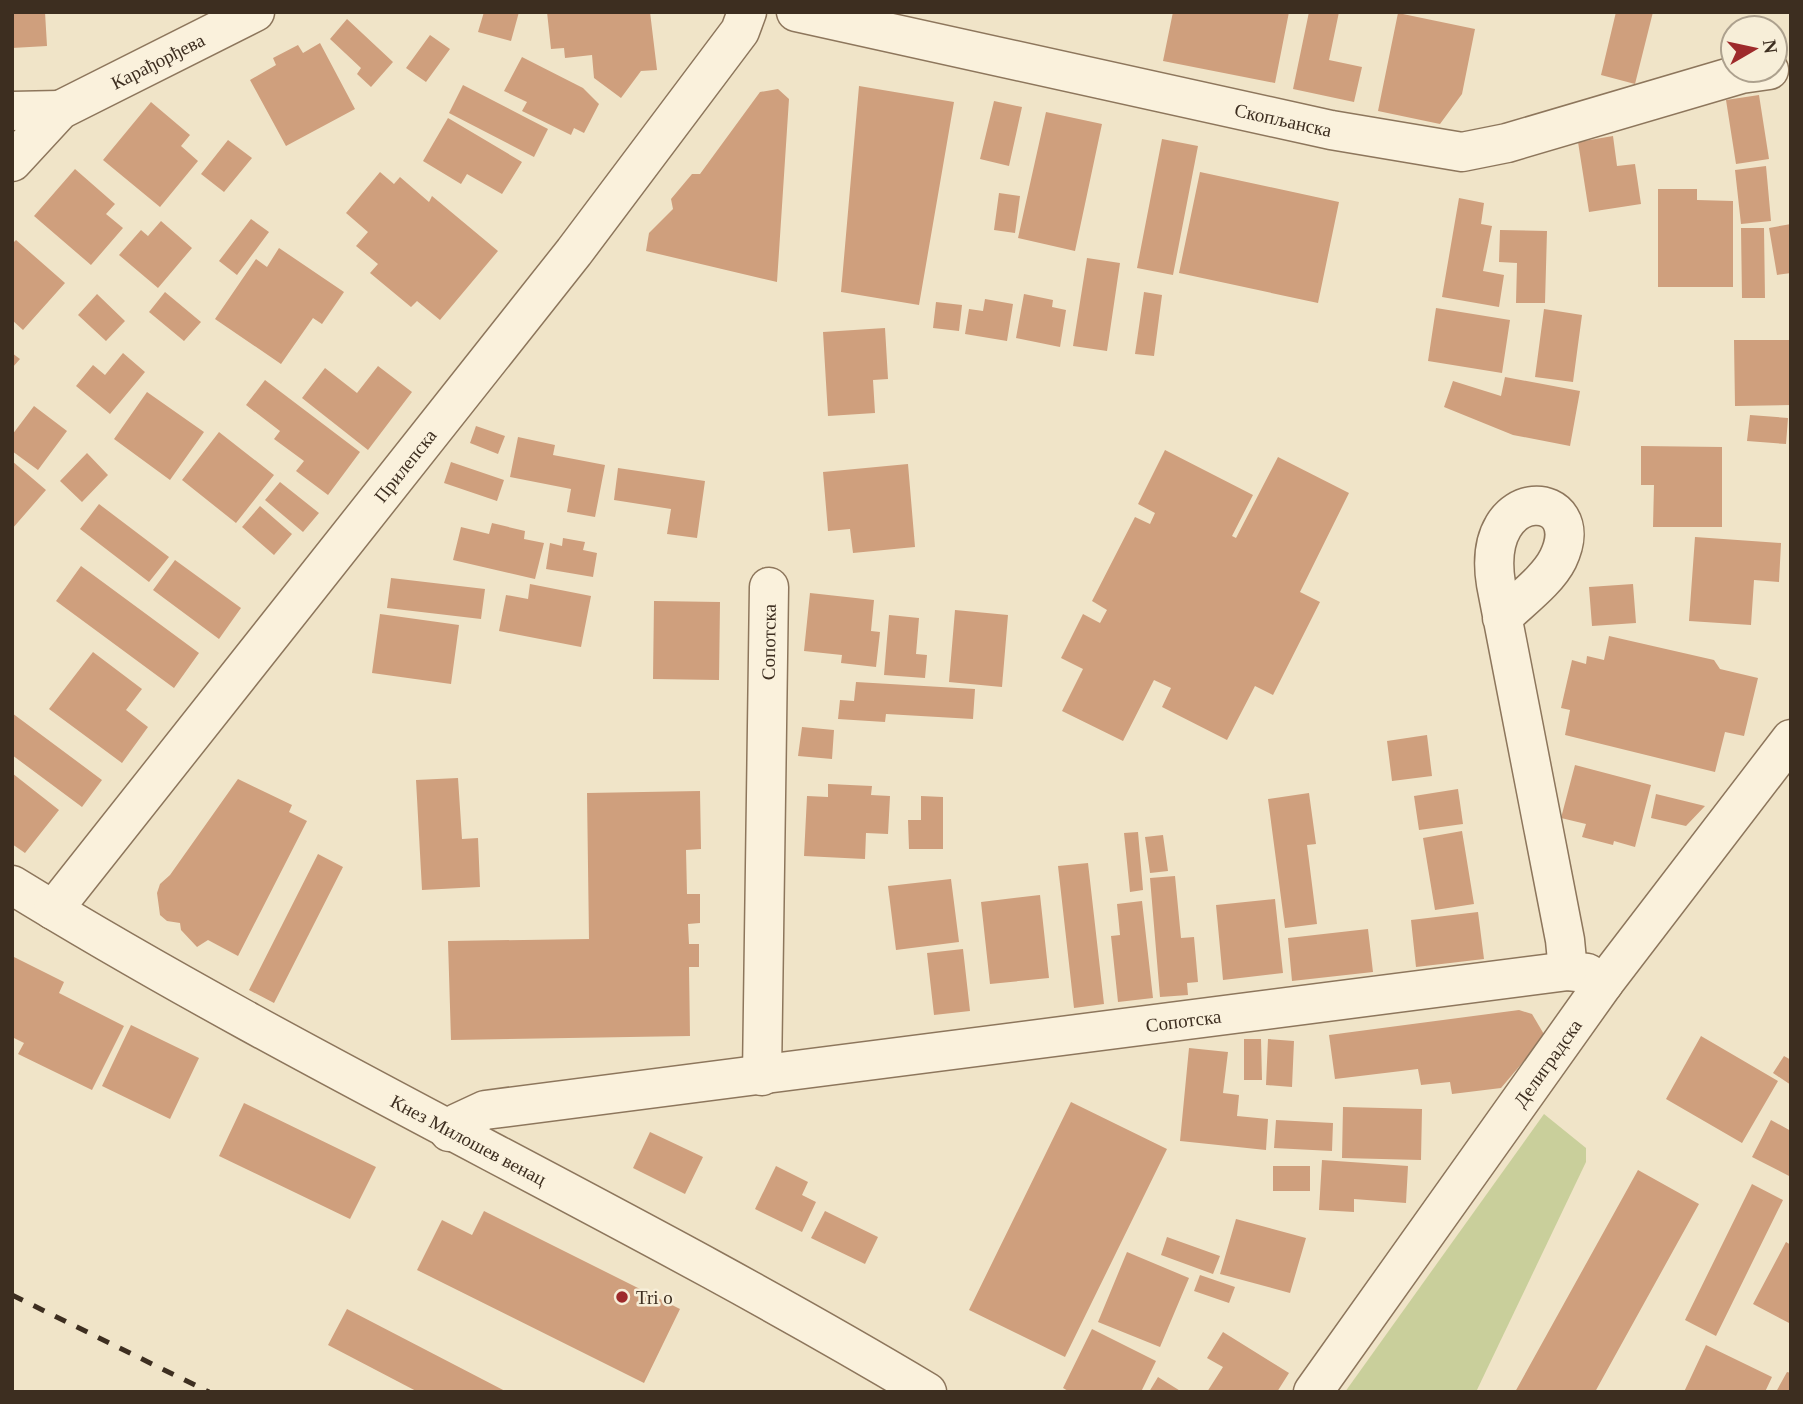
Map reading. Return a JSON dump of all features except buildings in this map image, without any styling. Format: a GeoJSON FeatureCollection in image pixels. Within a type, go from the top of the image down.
{"type":"FeatureCollection","features":[{"type":"Feature","properties":{"kind":"street","name":"Карађорђева"},"geometry":{"type":"LineString","coordinates":[[12,162],[60,110],[255,12]]}},
{"type":"Feature","properties":{"kind":"street","name":"Прилепска"},"geometry":{"type":"LineString","coordinates":[[53,910],[573,252],[740,31],[747,12]]}},
{"type":"Feature","properties":{"kind":"street","name":"Скопљанска"},"geometry":{"type":"LineString","coordinates":[[796,12],[1331,130],[1462,152],[1507,143],[1719,80]]}},
{"type":"Feature","properties":{"kind":"street","name":"Карађорђева"},"geometry":{"type":"LineString","coordinates":[[12,111],[60,110]]}},
{"type":"Feature","properties":{"kind":"street","name":"Сопотска"},"geometry":{"type":"LineString","coordinates":[[762,1076],[769,587]]}},
{"type":"Feature","properties":{"kind":"street"},"geometry":{"type":"LineString","coordinates":[[1502,618],[1568,971]]}},
{"type":"Feature","properties":{"kind":"street","name":"Делиградска"},"geometry":{"type":"LineString","coordinates":[[1313,1392],[1604,984],[1791,739]]}},
{"type":"Feature","properties":{"kind":"street","name":"Кнез Милошев венац"},"geometry":{"type":"LineString","coordinates":[[12,885],[449,1132],[730,1277],[927,1392]]}},
{"type":"Feature","properties":{"kind":"street","name":"Сопотска"},"geometry":{"type":"LineString","coordinates":[[449,1132],[457,1124],[485,1110],[1568,971],[1587,973],[1604,984]]}},
{"type":"Feature","properties":{"kind":"green space"},"geometry":{"type":"Polygon","coordinates":[[[1544,1114],[1586,1148],[1586,1162],[1476,1392],[1345,1392],[1544,1114]]]}},
{"type":"Feature","properties":{"kind":"railway"},"geometry":{"type":"LineString","coordinates":[[12,1295],[209,1392]]}},
{"type":"Feature","properties":{"kind":"place","name":"Tri o"},"geometry":{"type":"Point","coordinates":[622,1297]}}]}
